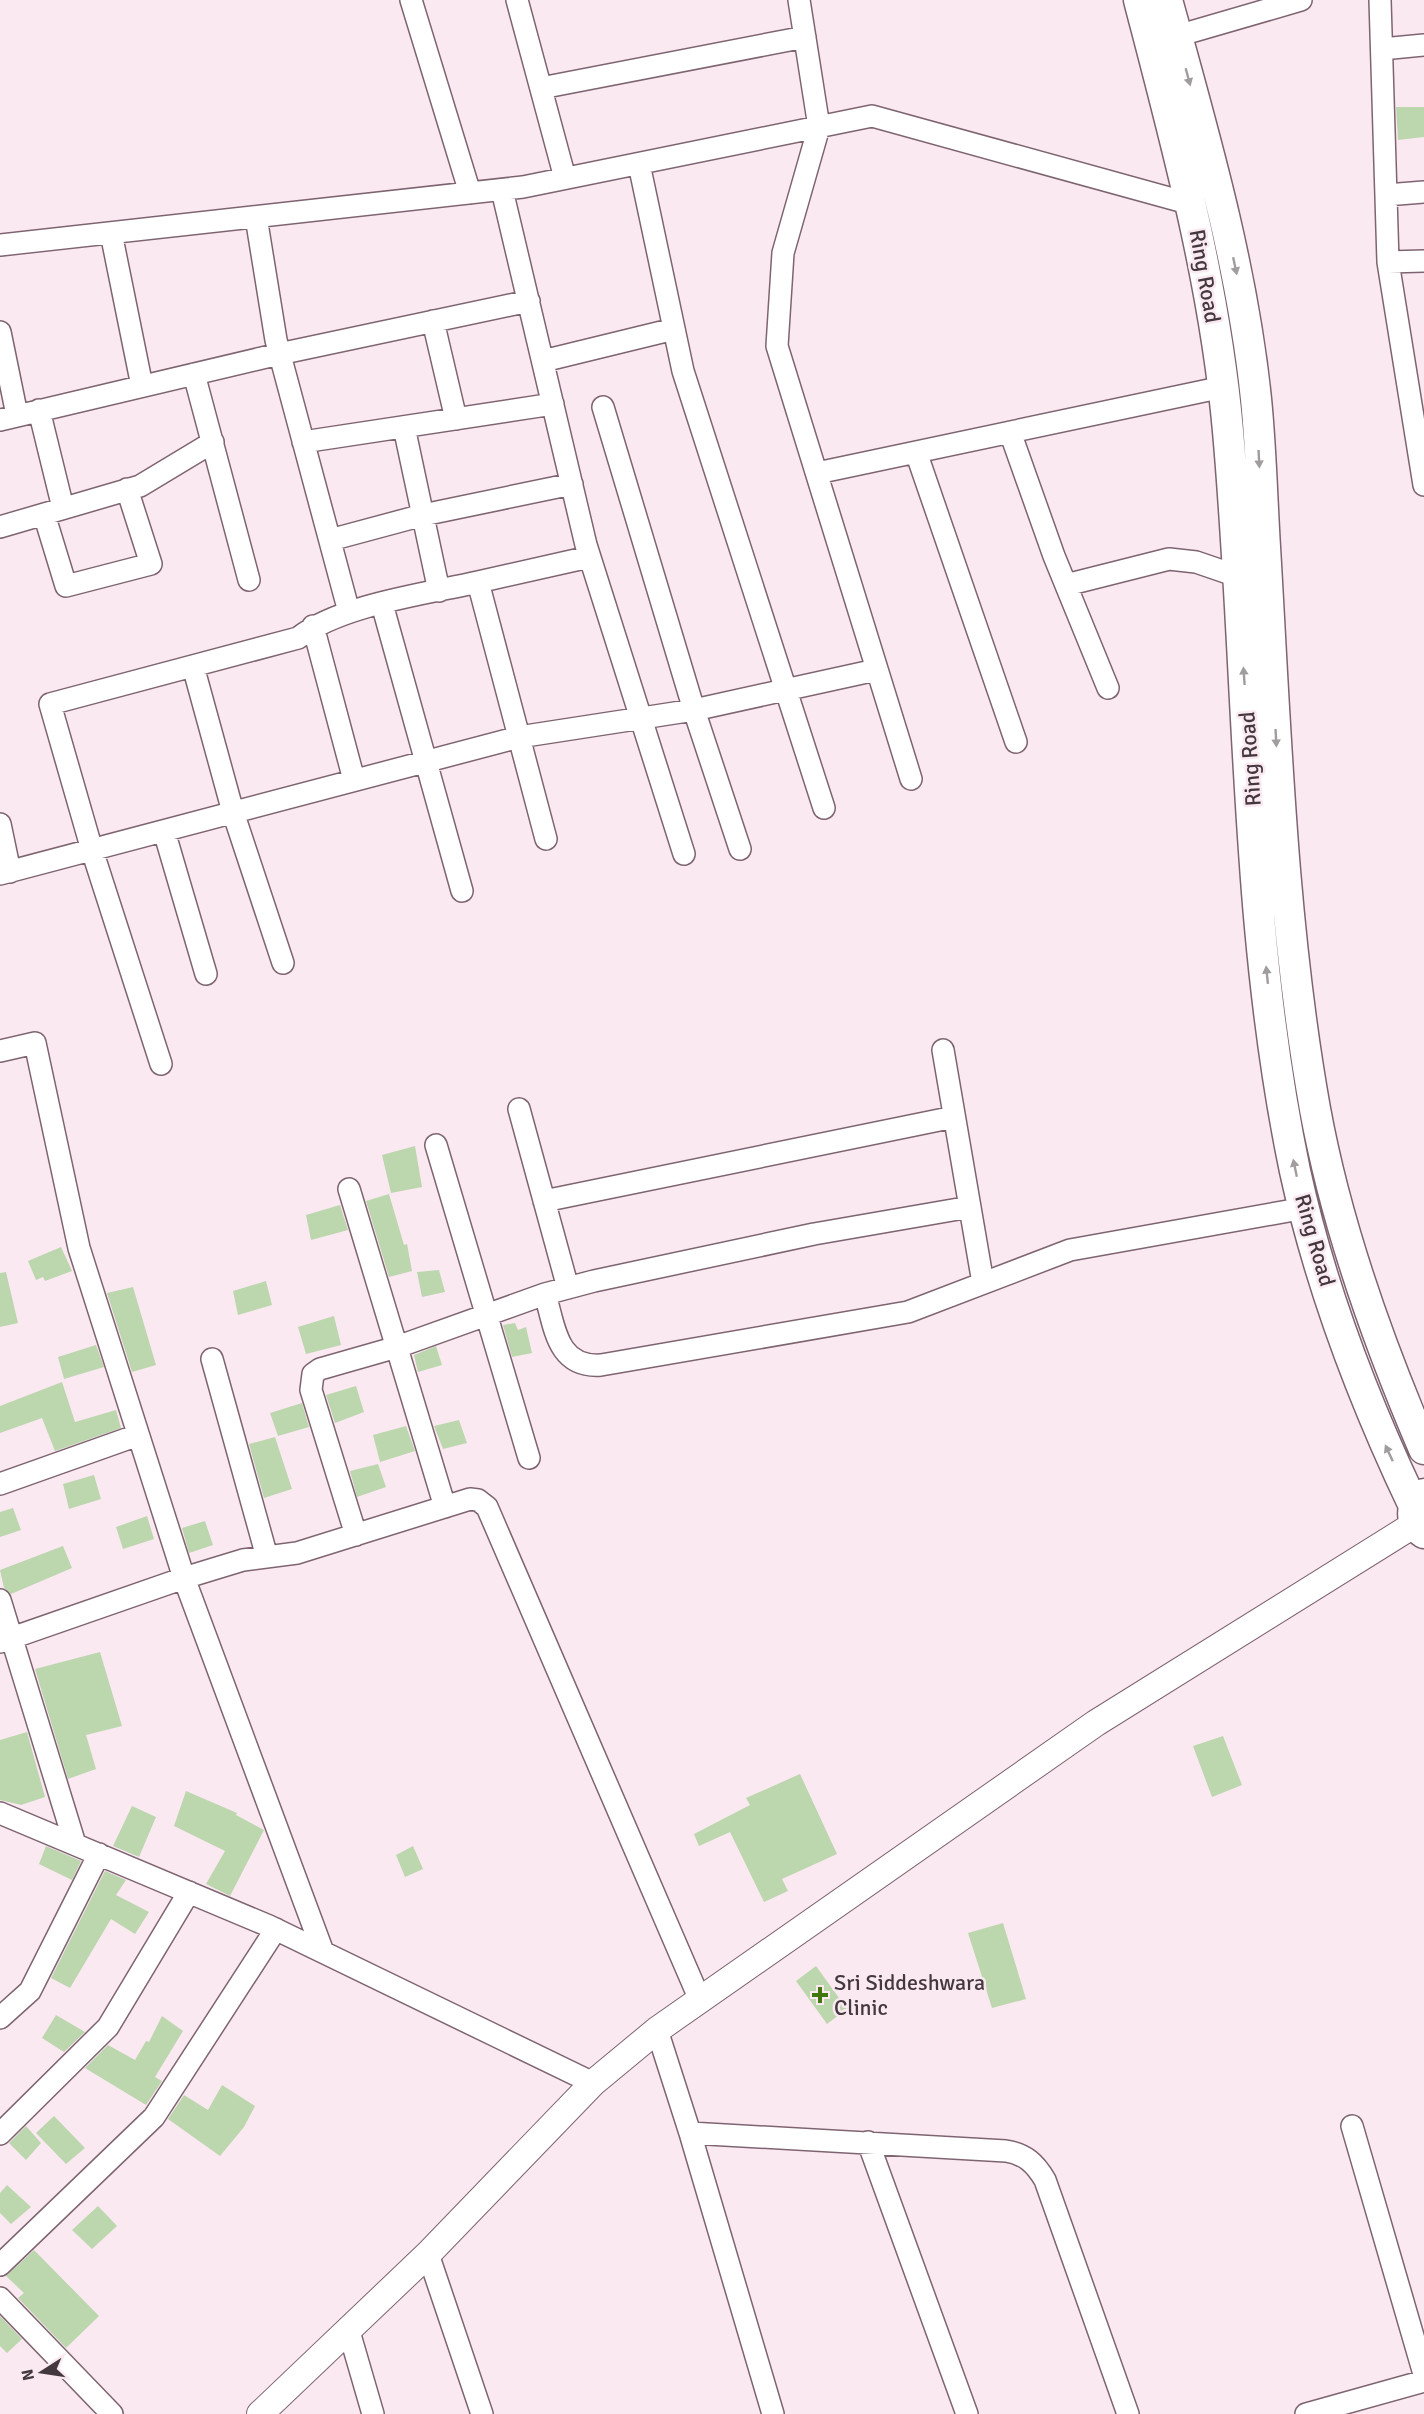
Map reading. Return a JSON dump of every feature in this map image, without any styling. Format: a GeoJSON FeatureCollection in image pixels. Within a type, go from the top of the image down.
{"type":"FeatureCollection","features":[{"type":"Feature","properties":{"kind":"highway","name":"Ring Road"},"geometry":{"type":"LineString","coordinates":[[1138,0],[1191,204],[1215,325],[1228,430],[1263,940],[1277,1069],[1296,1173],[1323,1273],[1360,1383],[1419,1514]]}},
{"type":"Feature","properties":{"kind":"highway","name":"Ring Road"},"geometry":{"type":"LineString","coordinates":[[1167,0],[1229,237],[1242,300],[1256,399],[1287,876],[1303,1035],[1316,1114],[1333,1185],[1372,1318],[1424,1449]]}},
{"type":"Feature","properties":{"kind":"main road"},"geometry":{"type":"LineString","coordinates":[[260,2414],[428,2254],[592,2083],[657,2030],[1096,1723],[1419,1514]]}},
{"type":"Feature","properties":{"kind":"street"},"geometry":{"type":"LineString","coordinates":[[411,0],[470,193]]}},
{"type":"Feature","properties":{"kind":"street"},"geometry":{"type":"LineString","coordinates":[[517,0],[565,178]]}},
{"type":"Feature","properties":{"kind":"street"},"geometry":{"type":"LineString","coordinates":[[799,0],[819,127],[783,253],[777,346],[911,779]]}},
{"type":"Feature","properties":{"kind":"street"},"geometry":{"type":"LineString","coordinates":[[1177,36],[1301,0]]}},
{"type":"Feature","properties":{"kind":"street"},"geometry":{"type":"LineString","coordinates":[[1380,0],[1388,262],[1415,372],[1424,485]]}},
{"type":"Feature","properties":{"kind":"street"},"geometry":{"type":"LineString","coordinates":[[541,88],[805,37]]}},
{"type":"Feature","properties":{"kind":"street"},"geometry":{"type":"LineString","coordinates":[[1382,48],[1424,45]]}},
{"type":"Feature","properties":{"kind":"street"},"geometry":{"type":"LineString","coordinates":[[0,245],[502,189],[872,117],[1191,204]]}},
{"type":"Feature","properties":{"kind":"street"},"geometry":{"type":"LineString","coordinates":[[639,164],[683,371],[824,808]]}},
{"type":"Feature","properties":{"kind":"street"},"geometry":{"type":"LineString","coordinates":[[502,189],[590,557],[684,854]]}},
{"type":"Feature","properties":{"kind":"street"},"geometry":{"type":"LineString","coordinates":[[1386,195],[1424,192]]}},
{"type":"Feature","properties":{"kind":"street"},"geometry":{"type":"LineString","coordinates":[[256,217],[279,354],[349,612]]}},
{"type":"Feature","properties":{"kind":"street"},"geometry":{"type":"LineString","coordinates":[[111,233],[142,386]]}},
{"type":"Feature","properties":{"kind":"street"},"geometry":{"type":"LineString","coordinates":[[1388,262],[1424,261]]}},
{"type":"Feature","properties":{"kind":"street"},"geometry":{"type":"LineString","coordinates":[[0,332],[9,418],[279,354],[529,301]]}},
{"type":"Feature","properties":{"kind":"street"},"geometry":{"type":"LineString","coordinates":[[433,321],[456,419]]}},
{"type":"Feature","properties":{"kind":"street"},"geometry":{"type":"LineString","coordinates":[[543,361],[674,329]]}},
{"type":"Feature","properties":{"kind":"street"},"geometry":{"type":"LineString","coordinates":[[195,374],[249,580]]}},
{"type":"Feature","properties":{"kind":"street"},"geometry":{"type":"LineString","coordinates":[[817,473],[1223,387]]}},
{"type":"Feature","properties":{"kind":"street"},"geometry":{"type":"LineString","coordinates":[[303,442],[553,404]]}},
{"type":"Feature","properties":{"kind":"street"},"geometry":{"type":"LineString","coordinates":[[603,407],[694,710],[740,849]]}},
{"type":"Feature","properties":{"kind":"street"},"geometry":{"type":"LineString","coordinates":[[39,410],[66,586],[151,564],[127,489]]}},
{"type":"Feature","properties":{"kind":"street"},"geometry":{"type":"LineString","coordinates":[[404,426],[439,591]]}},
{"type":"Feature","properties":{"kind":"street"},"geometry":{"type":"LineString","coordinates":[[1010,432],[1066,585],[1108,688]]}},
{"type":"Feature","properties":{"kind":"street"},"geometry":{"type":"LineString","coordinates":[[0,527],[140,486],[213,442]]}},
{"type":"Feature","properties":{"kind":"street"},"geometry":{"type":"LineString","coordinates":[[916,452],[1016,742]]}},
{"type":"Feature","properties":{"kind":"street"},"geometry":{"type":"LineString","coordinates":[[330,540],[423,515],[572,484]]}},
{"type":"Feature","properties":{"kind":"street"},"geometry":{"type":"LineString","coordinates":[[161,1064],[92,850],[50,704],[298,638],[313,626],[349,612],[590,557]]}},
{"type":"Feature","properties":{"kind":"street"},"geometry":{"type":"LineString","coordinates":[[1066,585],[1169,559],[1196,562],[1237,576]]}},
{"type":"Feature","properties":{"kind":"street"},"geometry":{"type":"LineString","coordinates":[[478,582],[546,839]]}},
{"type":"Feature","properties":{"kind":"street"},"geometry":{"type":"LineString","coordinates":[[382,604],[462,891]]}},
{"type":"Feature","properties":{"kind":"street"},"geometry":{"type":"LineString","coordinates":[[313,626],[354,780]]}},
{"type":"Feature","properties":{"kind":"street"},"geometry":{"type":"LineString","coordinates":[[193,666],[234,812],[283,963]]}},
{"type":"Feature","properties":{"kind":"street"},"geometry":{"type":"LineString","coordinates":[[0,824],[5,873],[519,737],[694,710],[876,670]]}},
{"type":"Feature","properties":{"kind":"street"},"geometry":{"type":"LineString","coordinates":[[164,831],[206,974]]}},
{"type":"Feature","properties":{"kind":"street"},"geometry":{"type":"LineString","coordinates":[[0,1051],[35,1043],[80,1248],[138,1435],[184,1578],[323,1952]]}},
{"type":"Feature","properties":{"kind":"street"},"geometry":{"type":"LineString","coordinates":[[942,1050],[983,1283]]}},
{"type":"Feature","properties":{"kind":"street"},"geometry":{"type":"LineString","coordinates":[[519,1109],[568,1288]]}},
{"type":"Feature","properties":{"kind":"street"},"geometry":{"type":"LineString","coordinates":[[544,1201],[954,1117]]}},
{"type":"Feature","properties":{"kind":"street"},"geometry":{"type":"LineString","coordinates":[[436,1145],[529,1458]]}},
{"type":"Feature","properties":{"kind":"street"},"geometry":{"type":"LineString","coordinates":[[349,1189],[445,1507]]}},
{"type":"Feature","properties":{"kind":"street"},"geometry":{"type":"LineString","coordinates":[[356,1535],[311,1383],[313,1374],[320,1369],[397,1347],[544,1294],[568,1288],[814,1234],[970,1207]]}},
{"type":"Feature","properties":{"kind":"street"},"geometry":{"type":"LineString","coordinates":[[544,1294],[562,1348],[574,1360],[585,1366],[908,1312],[1070,1250],[1305,1208]]}},
{"type":"Feature","properties":{"kind":"street"},"geometry":{"type":"LineString","coordinates":[[212,1359],[267,1557]]}},
{"type":"Feature","properties":{"kind":"street"},"geometry":{"type":"LineString","coordinates":[[0,1484],[138,1435]]}},
{"type":"Feature","properties":{"kind":"street"},"geometry":{"type":"LineString","coordinates":[[6,1640],[184,1578],[243,1560],[297,1553],[470,1499],[478,1500],[487,1507],[700,2000]]}},
{"type":"Feature","properties":{"kind":"street"},"geometry":{"type":"LineString","coordinates":[[0,1600],[6,1640],[75,1844]]}},
{"type":"Feature","properties":{"kind":"street"},"geometry":{"type":"LineString","coordinates":[[0,1813],[276,1929],[592,2083]]}},
{"type":"Feature","properties":{"kind":"street"},"geometry":{"type":"LineString","coordinates":[[0,2018],[30,1991],[99,1854]]}},
{"type":"Feature","properties":{"kind":"street"},"geometry":{"type":"LineString","coordinates":[[0,2133],[108,2027],[189,1892]]}},
{"type":"Feature","properties":{"kind":"street"},"geometry":{"type":"LineString","coordinates":[[0,2265],[154,2117],[276,1929]]}},
{"type":"Feature","properties":{"kind":"street"},"geometry":{"type":"LineString","coordinates":[[657,2030],[690,2133],[773,2414]]}},
{"type":"Feature","properties":{"kind":"street"},"geometry":{"type":"LineString","coordinates":[[1352,2126],[1424,2374]]}},
{"type":"Feature","properties":{"kind":"street"},"geometry":{"type":"LineString","coordinates":[[690,2133],[1006,2151],[1027,2157],[1038,2167],[1045,2180],[1128,2414]]}},
{"type":"Feature","properties":{"kind":"street"},"geometry":{"type":"LineString","coordinates":[[868,2142],[967,2414]]}},
{"type":"Feature","properties":{"kind":"street"},"geometry":{"type":"LineString","coordinates":[[428,2254],[482,2414]]}},
{"type":"Feature","properties":{"kind":"street"},"geometry":{"type":"LineString","coordinates":[[0,2298],[112,2414]]}},
{"type":"Feature","properties":{"kind":"street"},"geometry":{"type":"LineString","coordinates":[[348,2328],[373,2414]]}},
{"type":"Feature","properties":{"kind":"street"},"geometry":{"type":"LineString","coordinates":[[1306,2414],[1424,2381]]}},
{"type":"Feature","properties":{"kind":"building"},"geometry":{"type":"Polygon","coordinates":[[[1396,107],[1424,107],[1424,137],[1398,140],[1396,107]]]}},
{"type":"Feature","properties":{"kind":"building"},"geometry":{"type":"Polygon","coordinates":[[[415,1146],[422,1187],[391,1193],[382,1155],[415,1146]]]}},
{"type":"Feature","properties":{"kind":"building"},"geometry":{"type":"Polygon","coordinates":[[[389,1194],[404,1245],[407,1244],[412,1271],[389,1277],[366,1201],[389,1194]]]}},
{"type":"Feature","properties":{"kind":"building"},"geometry":{"type":"Polygon","coordinates":[[[340,1205],[348,1230],[311,1240],[306,1215],[340,1205]]]}},
{"type":"Feature","properties":{"kind":"building"},"geometry":{"type":"Polygon","coordinates":[[[61,1247],[72,1271],[45,1281],[43,1277],[36,1280],[28,1261],[61,1247]]]}},
{"type":"Feature","properties":{"kind":"building"},"geometry":{"type":"Polygon","coordinates":[[[439,1270],[445,1292],[422,1297],[417,1272],[439,1270]]]}},
{"type":"Feature","properties":{"kind":"building"},"geometry":{"type":"Polygon","coordinates":[[[6,1272],[18,1323],[0,1327],[0,1273],[6,1272]]]}},
{"type":"Feature","properties":{"kind":"building"},"geometry":{"type":"Polygon","coordinates":[[[266,1281],[272,1305],[238,1315],[233,1291],[266,1281]]]}},
{"type":"Feature","properties":{"kind":"building"},"geometry":{"type":"Polygon","coordinates":[[[133,1287],[156,1365],[132,1372],[107,1293],[133,1287]]]}},
{"type":"Feature","properties":{"kind":"building"},"geometry":{"type":"Polygon","coordinates":[[[334,1316],[341,1345],[306,1354],[298,1327],[334,1316]]]}},
{"type":"Feature","properties":{"kind":"building"},"geometry":{"type":"Polygon","coordinates":[[[515,1323],[518,1330],[526,1327],[532,1353],[512,1357],[503,1325],[515,1323]]]}},
{"type":"Feature","properties":{"kind":"building"},"geometry":{"type":"Polygon","coordinates":[[[96,1345],[104,1367],[64,1379],[58,1357],[96,1345]]]}},
{"type":"Feature","properties":{"kind":"building"},"geometry":{"type":"Polygon","coordinates":[[[436,1346],[442,1365],[418,1372],[414,1355],[436,1346]]]}},
{"type":"Feature","properties":{"kind":"building"},"geometry":{"type":"Polygon","coordinates":[[[62,1382],[75,1422],[116,1410],[121,1428],[55,1451],[42,1418],[0,1433],[0,1406],[62,1382]]]}},
{"type":"Feature","properties":{"kind":"building"},"geometry":{"type":"Polygon","coordinates":[[[356,1386],[364,1412],[335,1423],[326,1395],[356,1386]]]}},
{"type":"Feature","properties":{"kind":"building"},"geometry":{"type":"Polygon","coordinates":[[[302,1403],[309,1427],[278,1436],[270,1413],[302,1403]]]}},
{"type":"Feature","properties":{"kind":"building"},"geometry":{"type":"Polygon","coordinates":[[[459,1420],[467,1443],[443,1449],[434,1426],[459,1420]]]}},
{"type":"Feature","properties":{"kind":"building"},"geometry":{"type":"Polygon","coordinates":[[[406,1426],[415,1451],[380,1462],[373,1435],[406,1426]]]}},
{"type":"Feature","properties":{"kind":"building"},"geometry":{"type":"Polygon","coordinates":[[[275,1437],[292,1489],[264,1498],[249,1444],[275,1437]]]}},
{"type":"Feature","properties":{"kind":"building"},"geometry":{"type":"Polygon","coordinates":[[[378,1464],[386,1487],[357,1497],[350,1471],[378,1464]]]}},
{"type":"Feature","properties":{"kind":"building"},"geometry":{"type":"Polygon","coordinates":[[[94,1475],[101,1499],[69,1509],[63,1484],[94,1475]]]}},
{"type":"Feature","properties":{"kind":"building"},"geometry":{"type":"Polygon","coordinates":[[[13,1508],[21,1530],[0,1537],[0,1512],[13,1508]]]}},
{"type":"Feature","properties":{"kind":"building"},"geometry":{"type":"Polygon","coordinates":[[[147,1516],[154,1539],[123,1549],[116,1527],[147,1516]]]}},
{"type":"Feature","properties":{"kind":"building"},"geometry":{"type":"Polygon","coordinates":[[[205,1521],[213,1545],[189,1553],[182,1528],[205,1521]]]}},
{"type":"Feature","properties":{"kind":"building"},"geometry":{"type":"Polygon","coordinates":[[[63,1546],[72,1568],[11,1594],[4,1588],[0,1570],[63,1546]]]}},
{"type":"Feature","properties":{"kind":"building"},"geometry":{"type":"Polygon","coordinates":[[[100,1652],[122,1726],[86,1735],[96,1769],[68,1779],[35,1669],[100,1652]]]}},
{"type":"Feature","properties":{"kind":"building"},"geometry":{"type":"Polygon","coordinates":[[[27,1732],[45,1797],[21,1805],[0,1800],[0,1740],[27,1732]]]}},
{"type":"Feature","properties":{"kind":"building"},"geometry":{"type":"Polygon","coordinates":[[[1223,1736],[1242,1785],[1212,1797],[1193,1746],[1223,1736]]]}},
{"type":"Feature","properties":{"kind":"building"},"geometry":{"type":"Polygon","coordinates":[[[800,1774],[837,1854],[782,1879],[788,1891],[764,1902],[730,1832],[699,1846],[694,1834],[750,1805],[746,1798],[800,1774]]]}},
{"type":"Feature","properties":{"kind":"building"},"geometry":{"type":"Polygon","coordinates":[[[186,1791],[237,1813],[236,1815],[264,1830],[230,1896],[206,1884],[225,1851],[174,1826],[186,1791]]]}},
{"type":"Feature","properties":{"kind":"building"},"geometry":{"type":"Polygon","coordinates":[[[132,1806],[156,1817],[139,1857],[113,1846],[132,1806]]]}},
{"type":"Feature","properties":{"kind":"building"},"geometry":{"type":"Polygon","coordinates":[[[46,1846],[81,1861],[72,1880],[39,1864],[46,1846]]]}},
{"type":"Feature","properties":{"kind":"building"},"geometry":{"type":"Polygon","coordinates":[[[413,1846],[423,1869],[405,1877],[396,1855],[413,1846]]]}},
{"type":"Feature","properties":{"kind":"building"},"geometry":{"type":"Polygon","coordinates":[[[105,1871],[126,1880],[116,1895],[149,1912],[135,1934],[111,1919],[70,1988],[51,1978],[105,1871]]]}},
{"type":"Feature","properties":{"kind":"building"},"geometry":{"type":"Polygon","coordinates":[[[1003,1923],[1026,1999],[992,2008],[968,1933],[1003,1923]]]}},
{"type":"Feature","properties":{"kind":"building"},"geometry":{"type":"Polygon","coordinates":[[[816,1966],[847,2009],[827,2024],[796,1981],[816,1966]]]}},
{"type":"Feature","properties":{"kind":"building"},"geometry":{"type":"Polygon","coordinates":[[[56,2015],[85,2032],[64,2052],[42,2038],[56,2015]]]}},
{"type":"Feature","properties":{"kind":"building"},"geometry":{"type":"Polygon","coordinates":[[[162,2016],[183,2031],[155,2077],[162,2081],[146,2105],[85,2068],[108,2045],[135,2060],[146,2041],[149,2042],[162,2016]]]}},
{"type":"Feature","properties":{"kind":"building"},"geometry":{"type":"Polygon","coordinates":[[[222,2085],[255,2106],[244,2127],[220,2156],[168,2119],[184,2095],[208,2110],[222,2085]]]}},
{"type":"Feature","properties":{"kind":"building"},"geometry":{"type":"Polygon","coordinates":[[[54,2116],[85,2148],[66,2164],[36,2133],[54,2116]]]}},
{"type":"Feature","properties":{"kind":"building"},"geometry":{"type":"Polygon","coordinates":[[[26,2126],[41,2143],[26,2160],[9,2143],[26,2126]]]}},
{"type":"Feature","properties":{"kind":"building"},"geometry":{"type":"Polygon","coordinates":[[[7,2185],[31,2207],[11,2224],[0,2213],[0,2193],[7,2185]]]}},
{"type":"Feature","properties":{"kind":"building"},"geometry":{"type":"Polygon","coordinates":[[[98,2206],[117,2226],[92,2249],[72,2230],[98,2206]]]}},
{"type":"Feature","properties":{"kind":"building"},"geometry":{"type":"Polygon","coordinates":[[[34,2250],[99,2316],[66,2348],[18,2298],[24,2293],[6,2276],[34,2250]]]}},
{"type":"Feature","properties":{"kind":"building"},"geometry":{"type":"Polygon","coordinates":[[[0,2316],[22,2339],[7,2353],[0,2346],[0,2316]]]}},
{"type":"Feature","properties":{"kind":"place","name":"Sri Siddeshwara Clinic"},"geometry":{"type":"Point","coordinates":[820,1995]}}]}
